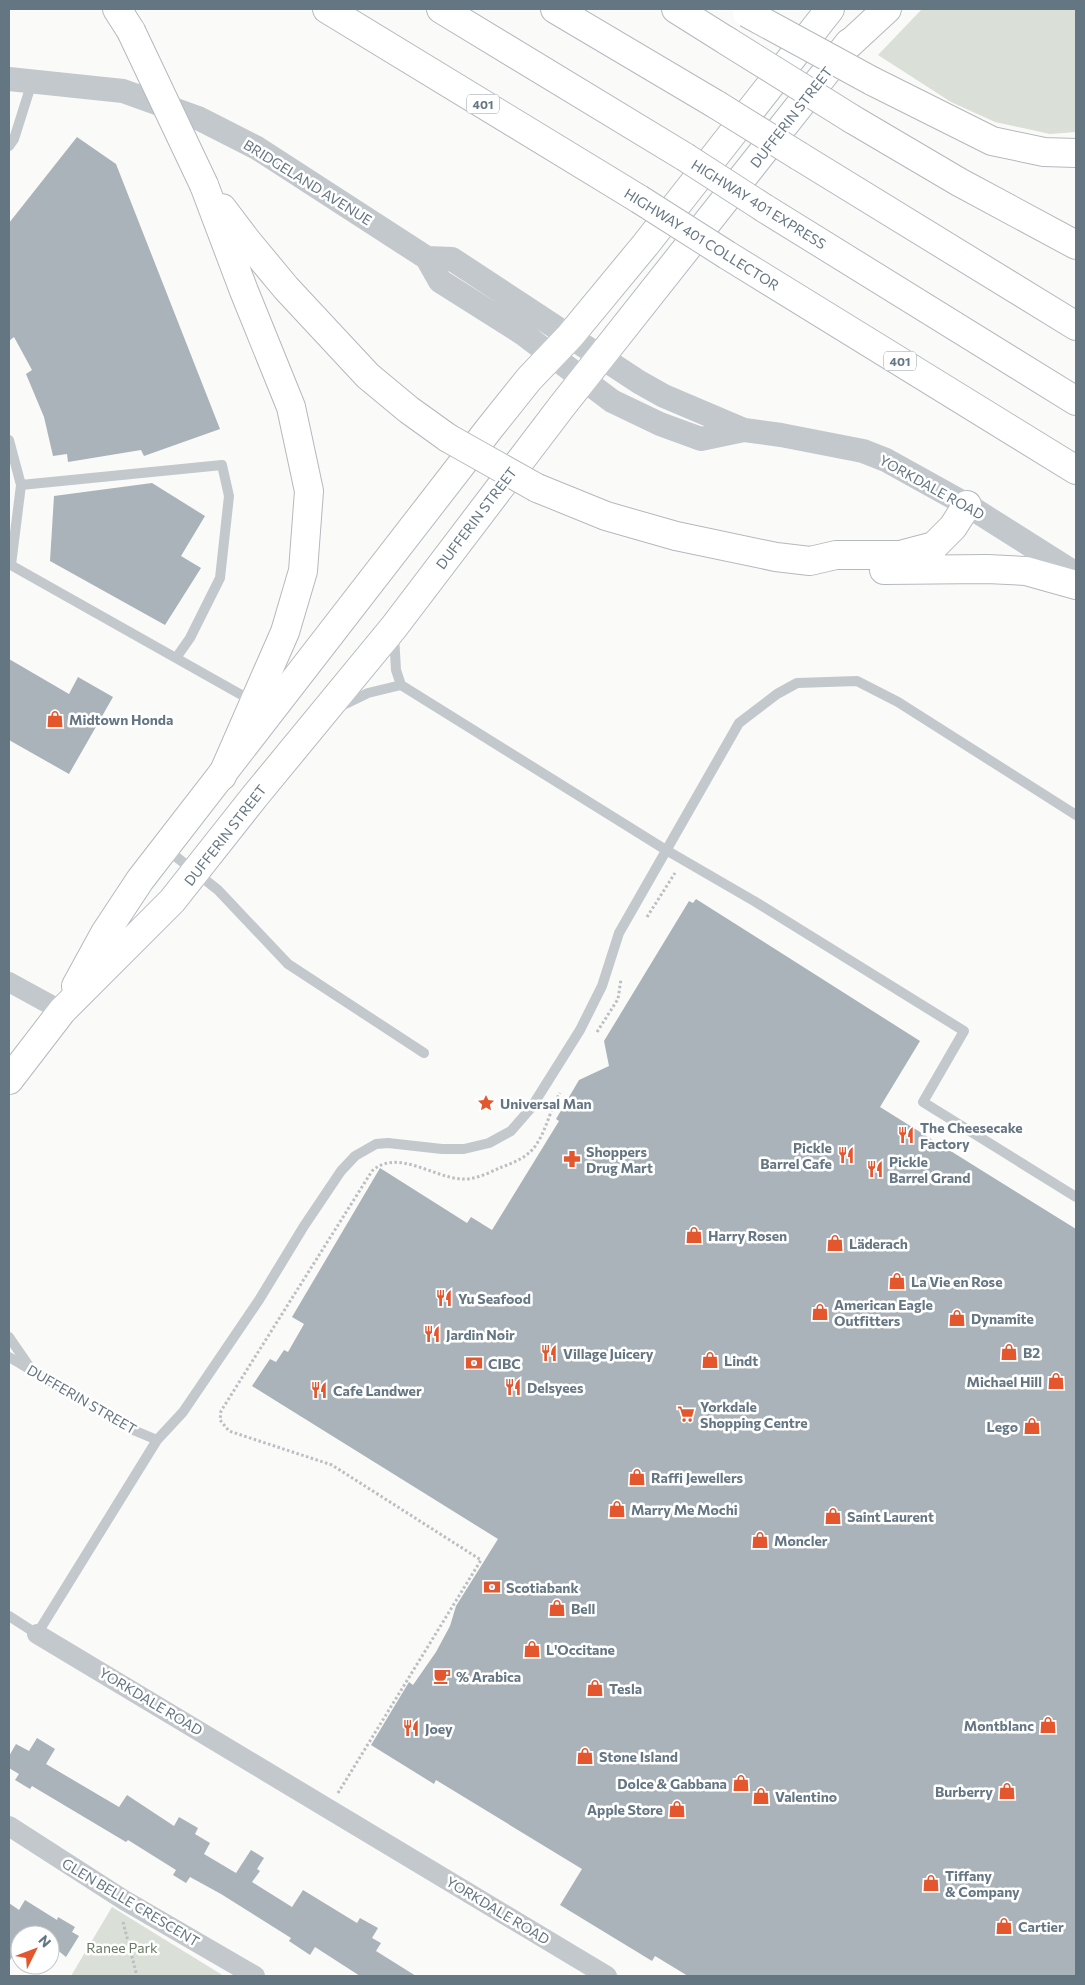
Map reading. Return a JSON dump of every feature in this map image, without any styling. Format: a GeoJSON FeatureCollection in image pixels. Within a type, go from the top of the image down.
{"type":"FeatureCollection","features":[{"type":"Feature","properties":{"kind":"main road","name":"HIGHWAY 401 COLLECTOR"},"geometry":{"type":"LineString","coordinates":[[327,9],[1075,469]]}},
{"type":"Feature","properties":{"kind":"main road","name":"HIGHWAY 401 EXPRESS"},"geometry":{"type":"LineString","coordinates":[[440,9],[685,157],[1076,401]]}},
{"type":"Feature","properties":{"kind":"main road"},"geometry":{"type":"LineString","coordinates":[[555,9],[1070,319]]}},
{"type":"Feature","properties":{"kind":"main road"},"geometry":{"type":"LineString","coordinates":[[676,9],[852,119],[959,182],[1076,245]]}},
{"type":"Feature","properties":{"kind":"main road","name":"DUFFERIN STREET"},"geometry":{"type":"LineString","coordinates":[[62,1011],[105,933],[164,848],[222,776],[489,429],[646,244],[830,9]]}},
{"type":"Feature","properties":{"kind":"main road","name":"DUFFERIN STREET"},"geometry":{"type":"LineString","coordinates":[[9,1080],[62,1011],[172,901],[394,626],[583,380],[847,46],[873,9]]}},
{"type":"Feature","properties":{"kind":"main road"},"geometry":{"type":"LineString","coordinates":[[847,46],[887,9]]}},
{"type":"Feature","properties":{"kind":"main road"},"geometry":{"type":"LineString","coordinates":[[742,11],[872,81],[992,141],[1044,152],[1076,153]]}},
{"type":"Feature","properties":{"kind":"main road"},"geometry":{"type":"LineString","coordinates":[[124,20],[204,185],[291,407],[308,492],[303,571],[284,632],[222,776]]}},
{"type":"Feature","properties":{"kind":"main road"},"geometry":{"type":"LineString","coordinates":[[204,185],[281,281],[368,376],[409,410],[448,438],[537,488],[606,516],[676,536],[776,557],[810,561],[832,570],[987,569],[1026,571],[1076,585]]}},
{"type":"Feature","properties":{"kind":"main road"},"geometry":{"type":"LineString","coordinates":[[810,561],[836,555],[900,555],[934,546],[953,527],[966,505]]}},
{"type":"Feature","properties":{"kind":"street","name":"BRIDGELAND AVENUE"},"geometry":{"type":"LineString","coordinates":[[9,79],[122,91],[198,118],[257,148],[427,258],[440,281],[522,333],[561,346]]}},
{"type":"Feature","properties":{"kind":"street","name":"YORKDALE ROAD"},"geometry":{"type":"LineString","coordinates":[[561,346],[602,358],[649,388],[744,430],[781,435],[863,451],[886,460],[966,505],[1076,574]]}},
{"type":"Feature","properties":{"kind":"street","name":"YORKDALE ROAD"},"geometry":{"type":"LineString","coordinates":[[561,346],[583,380],[612,401],[635,413],[701,439],[744,430]]}},
{"type":"Feature","properties":{"kind":"street"},"geometry":{"type":"LineString","coordinates":[[9,982],[62,1011]]}},
{"type":"Feature","properties":{"kind":"street","name":"YORKDALE ROAD"},"geometry":{"type":"LineString","coordinates":[[37,1634],[607,1976]]}},
{"type":"Feature","properties":{"kind":"street","name":"GLEN BELLE CRESCENT"},"geometry":{"type":"LineString","coordinates":[[9,1826],[124,1900],[255,1976]]}},
{"type":"Feature","properties":{"kind":"lane"},"geometry":{"type":"LineString","coordinates":[[9,146],[14,139],[32,81]]}},
{"type":"Feature","properties":{"kind":"lane"},"geometry":{"type":"LineString","coordinates":[[9,440],[20,484],[10,564],[254,702]]}},
{"type":"Feature","properties":{"kind":"lane"},"geometry":{"type":"LineString","coordinates":[[20,484],[222,465],[229,496],[220,578],[190,638],[176,658]]}},
{"type":"Feature","properties":{"kind":"lane"},"geometry":{"type":"LineString","coordinates":[[394,626],[396,670],[401,685],[666,850],[754,901],[964,1031],[923,1102],[1076,1197]]}},
{"type":"Feature","properties":{"kind":"lane"},"geometry":{"type":"LineString","coordinates":[[9,1616],[37,1634],[157,1440],[184,1412],[259,1300],[309,1218],[341,1171],[355,1156],[376,1144],[388,1143],[442,1149],[464,1149],[489,1143],[511,1131],[534,1103],[580,1030],[602,986],[620,933],[739,723],[777,694],[797,683],[857,681],[898,702],[1076,815]]}},
{"type":"Feature","properties":{"kind":"lane"},"geometry":{"type":"LineString","coordinates":[[322,715],[368,693],[401,685]]}},
{"type":"Feature","properties":{"kind":"lane"},"geometry":{"type":"LineString","coordinates":[[164,848],[218,890],[288,964],[424,1053]]}},
{"type":"Feature","properties":{"kind":"lane"},"geometry":{"type":"LineString","coordinates":[[9,1337],[31,1369]]}},
{"type":"Feature","properties":{"kind":"lane","name":"DUFFERIN STREET"},"geometry":{"type":"LineString","coordinates":[[9,1357],[130,1429],[157,1440]]}},
{"type":"Feature","properties":{"kind":"path"},"geometry":{"type":"LineString","coordinates":[[643,924],[675,873]]}},
{"type":"Feature","properties":{"kind":"path"},"geometry":{"type":"LineString","coordinates":[[597,1033],[618,999],[622,974]]}},
{"type":"Feature","properties":{"kind":"path"},"geometry":{"type":"LineString","coordinates":[[337,1794],[481,1560],[332,1465],[229,1431],[220,1420],[221,1411],[372,1171],[378,1166],[398,1161],[439,1174],[460,1179],[470,1179],[516,1162],[528,1154],[537,1144],[561,1092]]}},
{"type":"Feature","properties":{"kind":"path"},"geometry":{"type":"LineString","coordinates":[[556,1101],[564,1107]]}},
{"type":"Feature","properties":{"kind":"path"},"geometry":{"type":"LineString","coordinates":[[124,1900],[121,1915],[137,1976]]}},
{"type":"Feature","properties":{"kind":"green space"},"geometry":{"type":"Polygon","coordinates":[[[922,9],[1076,9],[1076,132],[1050,134],[995,122],[951,102],[878,55],[922,9]]]}},
{"type":"Feature","properties":{"kind":"green space","name":"Ranee Park"},"geometry":{"type":"Polygon","coordinates":[[[112,1907],[224,1976],[71,1976],[112,1907]]]}},
{"type":"Feature","properties":{"kind":"building"},"geometry":{"type":"Polygon","coordinates":[[[77,137],[116,164],[220,429],[144,456],[141,450],[68,462],[67,454],[53,456],[44,417],[26,374],[32,370],[14,337],[9,341],[9,223],[77,137]]]}},
{"type":"Feature","properties":{"kind":"building"},"geometry":{"type":"Polygon","coordinates":[[[152,483],[205,516],[181,556],[201,568],[165,625],[50,561],[54,496],[152,483]]]}},
{"type":"Feature","properties":{"kind":"building","name":"Midtown Honda"},"geometry":{"type":"Polygon","coordinates":[[[9,659],[69,694],[78,677],[113,697],[69,774],[9,740],[9,659]]]}},
{"type":"Feature","properties":{"kind":"building","name":"Yorkdale Shopping Centre"},"geometry":{"type":"Polygon","coordinates":[[[696,899],[920,1041],[880,1107],[1076,1229],[1076,1976],[688,1976],[655,1956],[652,1961],[560,1905],[582,1869],[436,1780],[434,1784],[371,1745],[409,1682],[413,1685],[436,1652],[450,1626],[456,1606],[498,1539],[252,1386],[270,1359],[276,1362],[284,1350],[288,1352],[304,1324],[292,1317],[380,1168],[467,1223],[471,1217],[492,1230],[559,1121],[556,1119],[579,1080],[609,1066],[604,1041],[689,901],[693,903],[696,899]]]}},
{"type":"Feature","properties":{"kind":"building"},"geometry":{"type":"Polygon","coordinates":[[[37,1738],[55,1749],[46,1764],[119,1807],[127,1795],[174,1826],[179,1817],[198,1828],[195,1834],[210,1843],[204,1854],[236,1873],[251,1850],[264,1858],[257,1869],[260,1871],[252,1882],[292,1907],[303,1890],[357,1923],[360,1918],[378,1928],[372,1938],[381,1943],[376,1951],[416,1976],[360,1976],[315,1947],[310,1955],[289,1941],[291,1938],[221,1894],[190,1877],[186,1883],[173,1875],[176,1870],[128,1840],[126,1842],[32,1786],[30,1789],[15,1780],[19,1774],[9,1768],[9,1756],[16,1744],[29,1751],[37,1738]]]}},
{"type":"Feature","properties":{"kind":"building"},"geometry":{"type":"Polygon","coordinates":[[[25,1900],[57,1920],[58,1917],[75,1927],[72,1932],[79,1936],[66,1957],[60,1952],[60,1925],[10,1925],[9,1962],[9,1903],[19,1910],[25,1900]]]}},
{"type":"Feature","properties":{"kind":"place","name":"Midtown Honda"},"geometry":{"type":"Point","coordinates":[55,719]}},
{"type":"Feature","properties":{"kind":"place","name":"Universal Man"},"geometry":{"type":"Point","coordinates":[486,1103]}},
{"type":"Feature","properties":{"kind":"place","name":"The Cheesecake Factory"},"geometry":{"type":"Point","coordinates":[906,1135]}},
{"type":"Feature","properties":{"kind":"place","name":"Pickle Barrel Cafe"},"geometry":{"type":"Point","coordinates":[846,1155]}},
{"type":"Feature","properties":{"kind":"place","name":"Shoppers Drug Mart"},"geometry":{"type":"Point","coordinates":[572,1159]}},
{"type":"Feature","properties":{"kind":"place","name":"Pickle Barrel Grand"},"geometry":{"type":"Point","coordinates":[875,1169]}},
{"type":"Feature","properties":{"kind":"place","name":"Harry Rosen"},"geometry":{"type":"Point","coordinates":[694,1235]}},
{"type":"Feature","properties":{"kind":"place","name":"Läderach"},"geometry":{"type":"Point","coordinates":[835,1243]}},
{"type":"Feature","properties":{"kind":"place","name":"La Vie en Rose"},"geometry":{"type":"Point","coordinates":[897,1281]}},
{"type":"Feature","properties":{"kind":"place","name":"Yu Seafood"},"geometry":{"type":"Point","coordinates":[444,1298]}},
{"type":"Feature","properties":{"kind":"place","name":"American Eagle Outfitters"},"geometry":{"type":"Point","coordinates":[820,1312]}},
{"type":"Feature","properties":{"kind":"place","name":"Dynamite"},"geometry":{"type":"Point","coordinates":[957,1318]}},
{"type":"Feature","properties":{"kind":"place","name":"Jardin Noir"},"geometry":{"type":"Point","coordinates":[432,1334]}},
{"type":"Feature","properties":{"kind":"place","name":"B2"},"geometry":{"type":"Point","coordinates":[1009,1352]}},
{"type":"Feature","properties":{"kind":"place","name":"Village Juicery"},"geometry":{"type":"Point","coordinates":[549,1353]}},
{"type":"Feature","properties":{"kind":"place","name":"Lindt"},"geometry":{"type":"Point","coordinates":[710,1360]}},
{"type":"Feature","properties":{"kind":"place","name":"CIBC"},"geometry":{"type":"Point","coordinates":[474,1363]}},
{"type":"Feature","properties":{"kind":"place","name":"Michael Hill"},"geometry":{"type":"Point","coordinates":[1056,1381]}},
{"type":"Feature","properties":{"kind":"place","name":"Delsyees"},"geometry":{"type":"Point","coordinates":[513,1387]}},
{"type":"Feature","properties":{"kind":"place","name":"Cafe Landwer"},"geometry":{"type":"Point","coordinates":[319,1390]}},
{"type":"Feature","properties":{"kind":"place","name":"Yorkdale Shopping Centre"},"geometry":{"type":"Point","coordinates":[686,1414]}},
{"type":"Feature","properties":{"kind":"place","name":"Lego"},"geometry":{"type":"Point","coordinates":[1032,1426]}},
{"type":"Feature","properties":{"kind":"place","name":"Raffi Jewellers"},"geometry":{"type":"Point","coordinates":[637,1477]}},
{"type":"Feature","properties":{"kind":"place","name":"Marry Me Mochi"},"geometry":{"type":"Point","coordinates":[617,1509]}},
{"type":"Feature","properties":{"kind":"place","name":"Saint Laurent"},"geometry":{"type":"Point","coordinates":[833,1516]}},
{"type":"Feature","properties":{"kind":"place","name":"Moncler"},"geometry":{"type":"Point","coordinates":[760,1540]}},
{"type":"Feature","properties":{"kind":"place","name":"Scotiabank"},"geometry":{"type":"Point","coordinates":[492,1587]}},
{"type":"Feature","properties":{"kind":"place","name":"Bell"},"geometry":{"type":"Point","coordinates":[557,1608]}},
{"type":"Feature","properties":{"kind":"place","name":"L'Occitane"},"geometry":{"type":"Point","coordinates":[532,1649]}},
{"type":"Feature","properties":{"kind":"place","name":"% Arabica"},"geometry":{"type":"Point","coordinates":[442,1676]}},
{"type":"Feature","properties":{"kind":"place","name":"Tesla"},"geometry":{"type":"Point","coordinates":[595,1688]}},
{"type":"Feature","properties":{"kind":"place","name":"Montblanc"},"geometry":{"type":"Point","coordinates":[1048,1725]}},
{"type":"Feature","properties":{"kind":"place","name":"Joey"},"geometry":{"type":"Point","coordinates":[411,1728]}},
{"type":"Feature","properties":{"kind":"place","name":"Stone Island"},"geometry":{"type":"Point","coordinates":[585,1756]}},
{"type":"Feature","properties":{"kind":"place","name":"Dolce & Gabbana"},"geometry":{"type":"Point","coordinates":[741,1783]}},
{"type":"Feature","properties":{"kind":"place","name":"Burberry"},"geometry":{"type":"Point","coordinates":[1007,1791]}},
{"type":"Feature","properties":{"kind":"place","name":"Valentino"},"geometry":{"type":"Point","coordinates":[761,1796]}},
{"type":"Feature","properties":{"kind":"place","name":"Apple Store"},"geometry":{"type":"Point","coordinates":[677,1809]}},
{"type":"Feature","properties":{"kind":"place","name":"Tiffany & Company"},"geometry":{"type":"Point","coordinates":[931,1883]}},
{"type":"Feature","properties":{"kind":"place","name":"Cartier"},"geometry":{"type":"Point","coordinates":[1004,1926]}}]}
